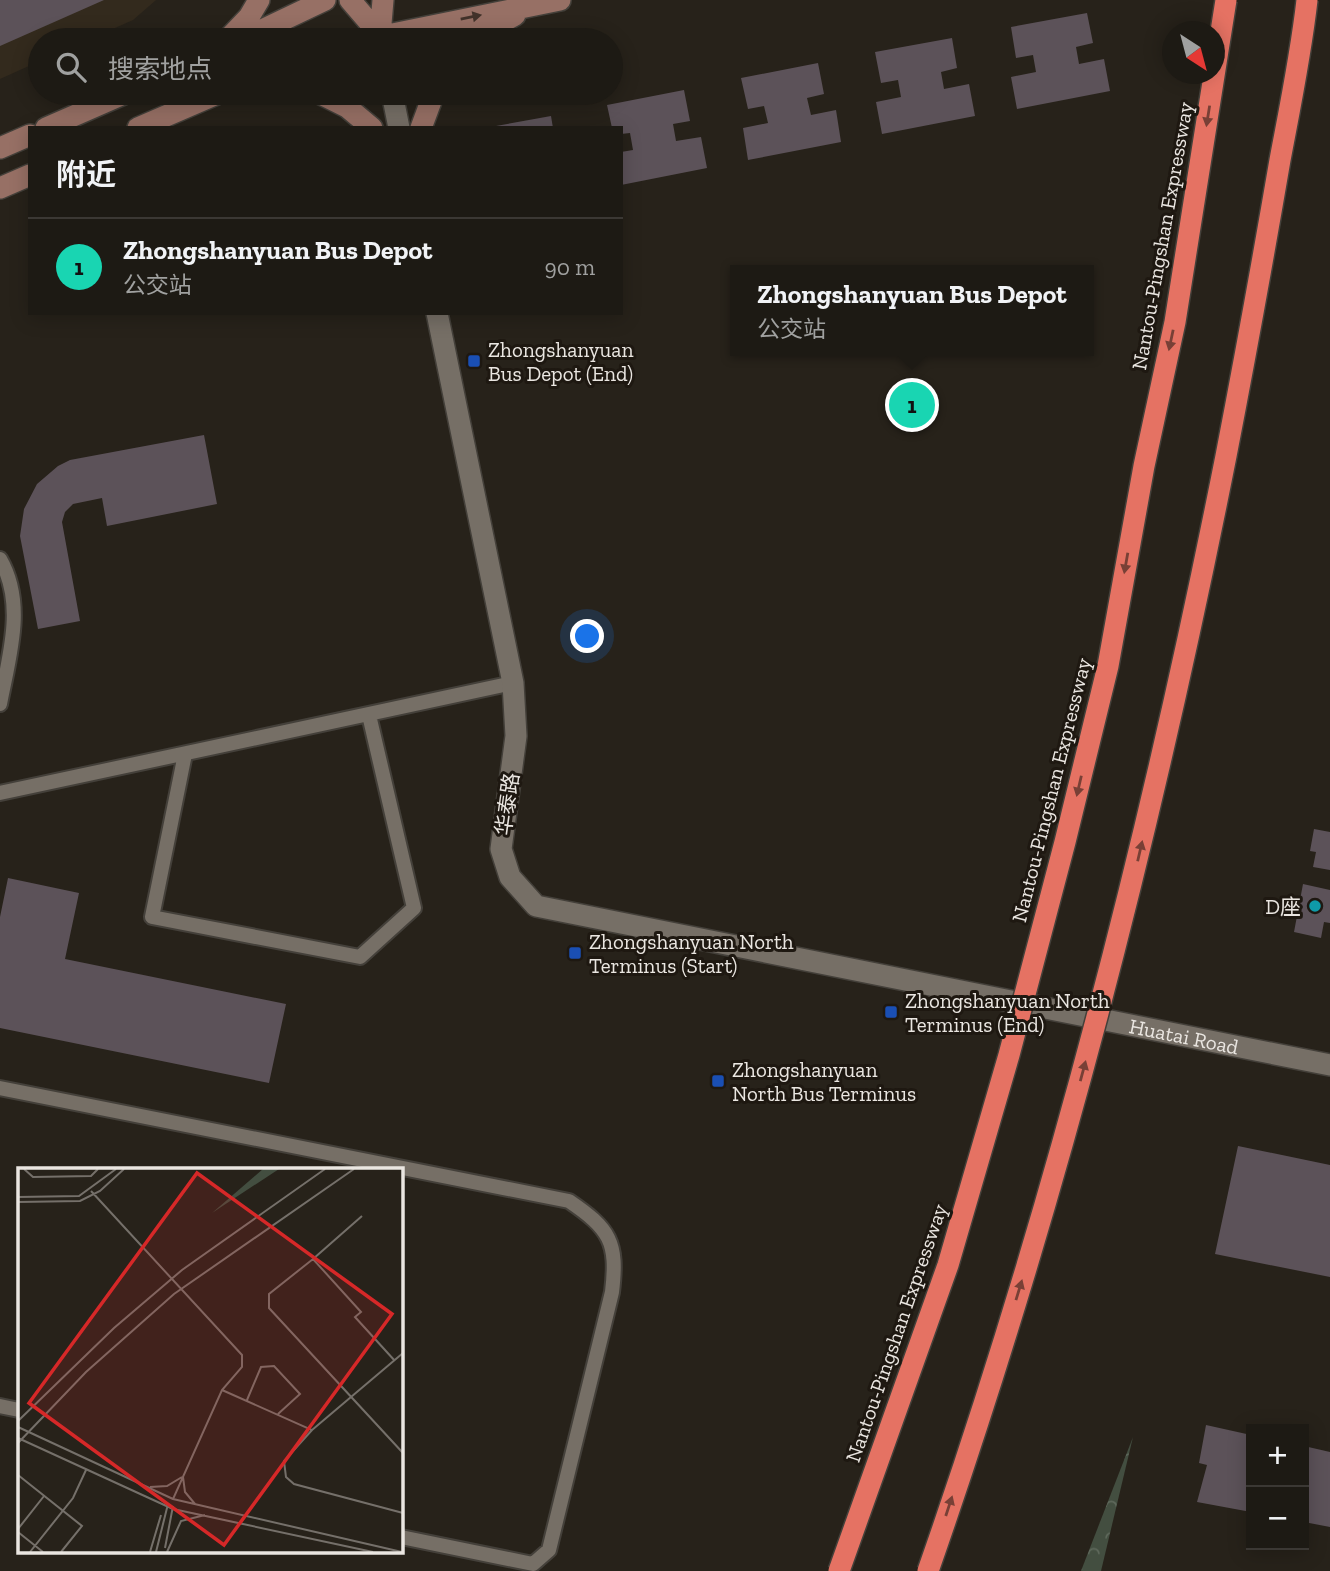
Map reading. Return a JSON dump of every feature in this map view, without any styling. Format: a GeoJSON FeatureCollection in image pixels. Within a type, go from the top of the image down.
{"type":"FeatureCollection","features":[{"type":"Feature","properties":{"kind":"highway","name":"Nantou-Pingshan Expressway"},"geometry":{"type":"LineString","coordinates":[[839,1571],[948,1265],[1009,1055],[1065,842],[1108,666],[1144,466],[1175,321],[1226,0]]}},
{"type":"Feature","properties":{"kind":"highway"},"geometry":{"type":"LineString","coordinates":[[928,1571],[1008,1326],[1079,1087],[1138,861],[1196,608],[1250,333],[1307,0]]}},
{"type":"Feature","properties":{"kind":"street"},"geometry":{"type":"LineString","coordinates":[[238,28],[259,0]]}},
{"type":"Feature","properties":{"kind":"street"},"geometry":{"type":"LineString","coordinates":[[266,28],[326,0]]}},
{"type":"Feature","properties":{"kind":"street"},"geometry":{"type":"LineString","coordinates":[[350,0],[368,28]]}},
{"type":"Feature","properties":{"kind":"street"},"geometry":{"type":"LineString","coordinates":[[377,28],[383,0]]}},
{"type":"Feature","properties":{"kind":"street"},"geometry":{"type":"LineString","coordinates":[[426,28],[560,0]]}},
{"type":"Feature","properties":{"kind":"street"},"geometry":{"type":"LineString","coordinates":[[492,28],[537,4]]}},
{"type":"Feature","properties":{"kind":"street"},"geometry":{"type":"LineString","coordinates":[[51,126],[99,105]]}},
{"type":"Feature","properties":{"kind":"street"},"geometry":{"type":"LineString","coordinates":[[143,126],[193,105]]}},
{"type":"Feature","properties":{"kind":"street"},"geometry":{"type":"LineString","coordinates":[[343,105],[370,126]]}},
{"type":"Feature","properties":{"kind":"street"},"geometry":{"type":"LineString","coordinates":[[394,105],[399,126]]}},
{"type":"Feature","properties":{"kind":"street"},"geometry":{"type":"LineString","coordinates":[[422,126],[430,105]]}},
{"type":"Feature","properties":{"kind":"street"},"geometry":{"type":"LineString","coordinates":[[0,148],[28,136]]}},
{"type":"Feature","properties":{"kind":"street"},"geometry":{"type":"LineString","coordinates":[[0,188],[28,176]]}},
{"type":"Feature","properties":{"kind":"street","name":"华泰路"},"geometry":{"type":"LineString","coordinates":[[437,315],[513,683],[516,736],[501,849],[510,877],[536,906],[1330,1065]]}},
{"type":"Feature","properties":{"kind":"lane"},"geometry":{"type":"LineString","coordinates":[[0,559],[14,595],[15,625],[0,704]]}},
{"type":"Feature","properties":{"kind":"lane"},"geometry":{"type":"LineString","coordinates":[[0,793],[513,683]]}},
{"type":"Feature","properties":{"kind":"lane"},"geometry":{"type":"LineString","coordinates":[[185,754],[152,917],[360,957],[414,908],[369,715]]}},
{"type":"Feature","properties":{"kind":"lane"},"geometry":{"type":"LineString","coordinates":[[0,1088],[569,1201],[592,1216],[609,1237],[615,1263],[612,1292],[549,1550],[532,1567],[402,1537]]}},
{"type":"Feature","properties":{"kind":"lane"},"geometry":{"type":"LineString","coordinates":[[0,1406],[18,1410]]}},
{"type":"Feature","properties":{"kind":"shaded area"},"geometry":{"type":"Polygon","coordinates":[[[0,0],[156,0],[133,20],[115,28],[28,28],[28,66],[0,79],[0,0]]]}},
{"type":"Feature","properties":{"kind":"green space"},"geometry":{"type":"Polygon","coordinates":[[[1133,1437],[1101,1571],[1081,1571],[1133,1437]]]}},
{"type":"Feature","properties":{"kind":"building"},"geometry":{"type":"Polygon","coordinates":[[[0,0],[104,0],[41,28],[28,28],[28,34],[0,46],[0,0]]]}},
{"type":"Feature","properties":{"kind":"building"},"geometry":{"type":"Polygon","coordinates":[[[1087,13],[1093,43],[1076,47],[1079,64],[1104,59],[1110,91],[1017,109],[1011,77],[1036,72],[1033,55],[1016,58],[1011,27],[1087,13]]]}},
{"type":"Feature","properties":{"kind":"building"},"geometry":{"type":"Polygon","coordinates":[[[952,38],[957,68],[941,72],[944,89],[969,84],[975,116],[882,134],[876,102],[901,97],[898,80],[881,83],[875,52],[952,38]]]}},
{"type":"Feature","properties":{"kind":"building"},"geometry":{"type":"Polygon","coordinates":[[[818,63],[824,94],[807,98],[811,115],[836,110],[841,142],[748,160],[743,128],[768,123],[764,106],[748,109],[741,78],[818,63]]]}},
{"type":"Feature","properties":{"kind":"building"},"geometry":{"type":"Polygon","coordinates":[[[684,90],[690,121],[673,124],[676,141],[701,137],[707,168],[623,185],[623,152],[633,150],[630,133],[623,134],[623,126],[612,126],[607,105],[623,105],[623,102],[684,90]]]}},
{"type":"Feature","properties":{"kind":"building"},"geometry":{"type":"Polygon","coordinates":[[[551,116],[553,126],[496,126],[551,116]]]}},
{"type":"Feature","properties":{"kind":"building"},"geometry":{"type":"Polygon","coordinates":[[[204,435],[217,504],[107,526],[102,498],[73,504],[65,512],[62,522],[80,621],[38,629],[20,536],[24,509],[37,484],[58,466],[70,460],[204,435]]]}},
{"type":"Feature","properties":{"kind":"building","name":"D座"},"geometry":{"type":"Polygon","coordinates":[[[1314,829],[1330,832],[1330,870],[1313,867],[1316,852],[1310,851],[1314,829]]]}},
{"type":"Feature","properties":{"kind":"building"},"geometry":{"type":"Polygon","coordinates":[[[8,878],[79,893],[65,959],[286,1004],[269,1083],[0,1028],[0,917],[8,878]]]}},
{"type":"Feature","properties":{"kind":"building","name":"D座"},"geometry":{"type":"Polygon","coordinates":[[[1303,884],[1330,890],[1330,923],[1324,922],[1321,938],[1294,932],[1303,884]]]}},
{"type":"Feature","properties":{"kind":"building"},"geometry":{"type":"Polygon","coordinates":[[[1238,1146],[1330,1165],[1330,1277],[1215,1254],[1238,1146]]]}},
{"type":"Feature","properties":{"kind":"building"},"geometry":{"type":"Polygon","coordinates":[[[1206,1425],[1246,1434],[1246,1511],[1197,1502],[1207,1465],[1199,1463],[1206,1425]]]}},
{"type":"Feature","properties":{"kind":"building"},"geometry":{"type":"Polygon","coordinates":[[[1309,1447],[1330,1452],[1330,1527],[1309,1523],[1309,1447]]]}},
{"type":"Feature","properties":{"kind":"place","name":"Zhongshanyuan Bus Depot (End)"},"geometry":{"type":"Point","coordinates":[474,361]}},
{"type":"Feature","properties":{"kind":"place","name":"Zhongshanyuan Bus Depot"},"geometry":{"type":"Point","coordinates":[912,405]}},
{"type":"Feature","properties":{"kind":"place","name":"D座"},"geometry":{"type":"Point","coordinates":[1315,906]}},
{"type":"Feature","properties":{"kind":"place","name":"Zhongshanyuan North Terminus (Start)"},"geometry":{"type":"Point","coordinates":[575,953]}},
{"type":"Feature","properties":{"kind":"place","name":"Zhongshanyuan North Terminus (End)"},"geometry":{"type":"Point","coordinates":[891,1012]}},
{"type":"Feature","properties":{"kind":"place","name":"Zhongshanyuan North Bus Terminus"},"geometry":{"type":"Point","coordinates":[718,1081]}}]}
